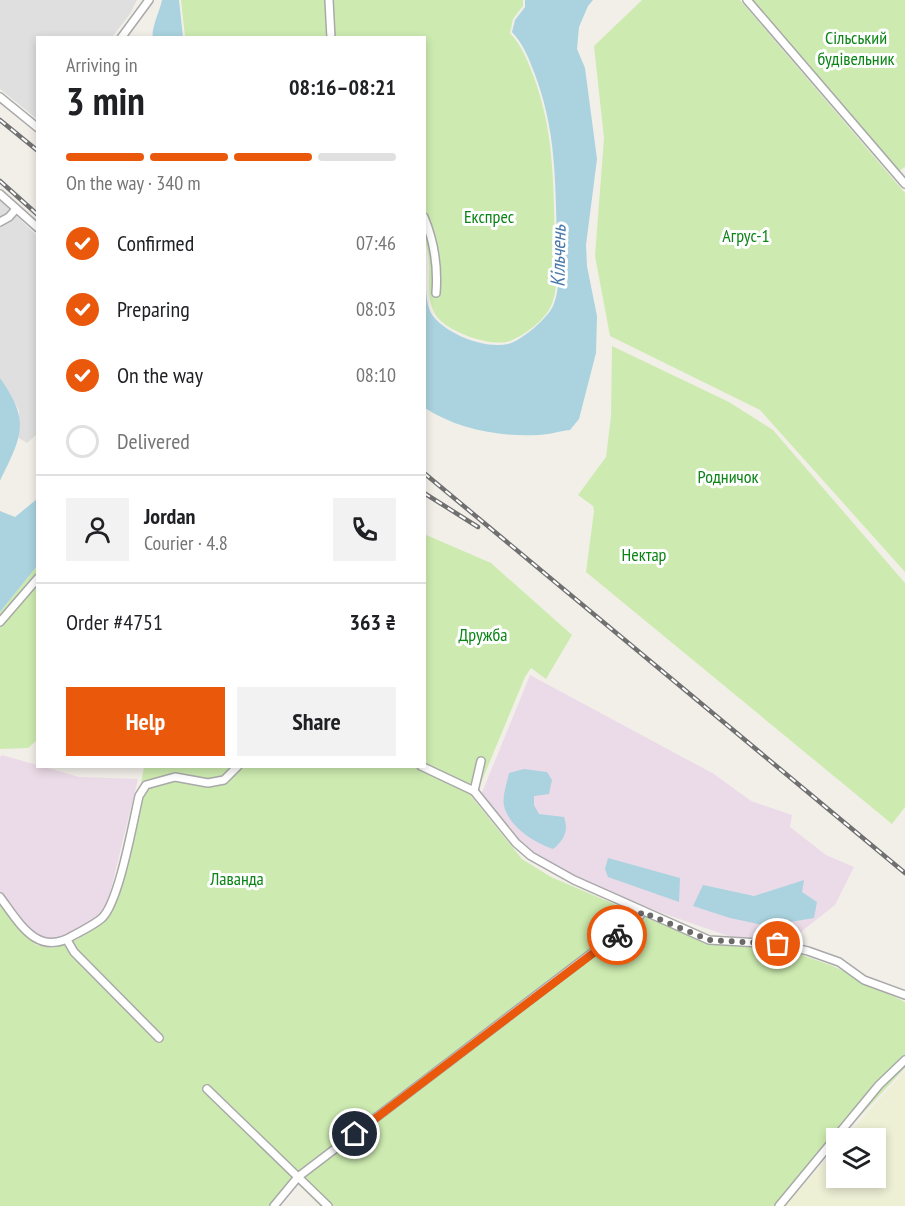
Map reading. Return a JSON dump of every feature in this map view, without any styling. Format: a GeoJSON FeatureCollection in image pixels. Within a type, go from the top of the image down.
{"type":"FeatureCollection","features":[{"type":"Feature","properties":{"kind":"street"},"geometry":{"type":"LineString","coordinates":[[123,36],[149,0]]}},
{"type":"Feature","properties":{"kind":"street"},"geometry":{"type":"LineString","coordinates":[[329,0],[331,36]]}},
{"type":"Feature","properties":{"kind":"street"},"geometry":{"type":"LineString","coordinates":[[747,0],[905,184]]}},
{"type":"Feature","properties":{"kind":"street"},"geometry":{"type":"LineString","coordinates":[[0,97],[36,126]]}},
{"type":"Feature","properties":{"kind":"street"},"geometry":{"type":"LineString","coordinates":[[0,194],[36,226]]}},
{"type":"Feature","properties":{"kind":"street"},"geometry":{"type":"LineString","coordinates":[[0,222],[16,209]]}},
{"type":"Feature","properties":{"kind":"street"},"geometry":{"type":"LineString","coordinates":[[426,224],[433,248],[437,276],[436,293]]}},
{"type":"Feature","properties":{"kind":"street"},"geometry":{"type":"LineString","coordinates":[[0,622],[36,580]]}},
{"type":"Feature","properties":{"kind":"street"},"geometry":{"type":"LineString","coordinates":[[474,791],[481,761]]}},
{"type":"Feature","properties":{"kind":"street"},"geometry":{"type":"LineString","coordinates":[[0,897],[36,940],[47,944],[67,940],[102,918],[113,901],[139,796],[147,785],[175,777],[208,783],[224,780],[236,768]]}},
{"type":"Feature","properties":{"kind":"street"},"geometry":{"type":"LineString","coordinates":[[425,768],[474,791],[516,843],[531,856],[574,880],[709,940],[778,944],[808,951],[839,962],[864,980],[905,996]]}},
{"type":"Feature","properties":{"kind":"street"},"geometry":{"type":"LineString","coordinates":[[274,1206],[298,1177],[563,976],[639,917],[642,912]]}},
{"type":"Feature","properties":{"kind":"street"},"geometry":{"type":"LineString","coordinates":[[67,940],[74,952],[159,1038]]}},
{"type":"Feature","properties":{"kind":"street"},"geometry":{"type":"LineString","coordinates":[[779,1206],[879,1085],[905,1060]]}},
{"type":"Feature","properties":{"kind":"street"},"geometry":{"type":"LineString","coordinates":[[207,1089],[328,1206]]}},
{"type":"Feature","properties":{"kind":"shaded area"},"geometry":{"type":"Polygon","coordinates":[[[0,0],[137,0],[130,14],[113,36],[36,36],[36,118],[0,89],[0,0]]]}},
{"type":"Feature","properties":{"kind":"shaded area"},"geometry":{"type":"Polygon","coordinates":[[[0,200],[36,235],[36,435],[27,443],[19,438],[19,410],[0,378],[0,200]]]}},
{"type":"Feature","properties":{"kind":"shaded area"},"geometry":{"type":"Polygon","coordinates":[[[530,675],[714,774],[751,801],[792,815],[790,827],[826,855],[854,867],[835,905],[797,935],[734,938],[662,913],[576,878],[538,856],[503,825],[481,795],[530,675]]]}},
{"type":"Feature","properties":{"kind":"shaded area"},"geometry":{"type":"Polygon","coordinates":[[[2,755],[36,765],[36,768],[48,768],[79,777],[138,779],[107,905],[96,918],[57,939],[47,941],[39,938],[0,892],[0,757],[2,755]]]}},
{"type":"Feature","properties":{"kind":"green space","name":"Експрес"},"geometry":{"type":"Polygon","coordinates":[[[181,0],[523,0],[523,6],[513,19],[510,33],[525,56],[539,93],[545,114],[553,174],[556,281],[554,298],[544,317],[522,335],[502,343],[480,340],[457,331],[447,326],[434,312],[429,294],[429,260],[426,245],[426,36],[185,36],[181,0]]]}},
{"type":"Feature","properties":{"kind":"green space","name":"Агрус-1"},"geometry":{"type":"Polygon","coordinates":[[[642,0],[740,0],[905,193],[905,572],[760,410],[610,336],[595,256],[604,138],[594,46],[642,0]]]}},
{"type":"Feature","properties":{"kind":"green space","name":"Сільський будівельник"},"geometry":{"type":"Polygon","coordinates":[[[750,0],[905,0],[905,167],[899,171],[750,0]]]}},
{"type":"Feature","properties":{"kind":"green space"},"geometry":{"type":"Polygon","coordinates":[[[612,346],[729,402],[773,430],[905,583],[905,807],[892,824],[586,572],[594,511],[593,506],[578,495],[606,457],[611,416],[612,346]]]}},
{"type":"Feature","properties":{"kind":"green space"},"geometry":{"type":"Polygon","coordinates":[[[426,535],[491,563],[572,635],[546,679],[531,668],[525,677],[478,790],[471,796],[522,859],[551,877],[708,944],[788,950],[833,966],[905,1002],[905,1068],[849,1128],[826,1128],[826,1153],[776,1206],[320,1206],[294,1180],[273,1206],[0,1206],[0,904],[36,945],[53,948],[76,940],[102,924],[114,906],[131,837],[144,768],[426,768],[426,535]]]}},
{"type":"Feature","properties":{"kind":"green space"},"geometry":{"type":"Polygon","coordinates":[[[36,567],[36,741],[28,748],[0,749],[0,612],[36,567]]]}},
{"type":"Feature","properties":{"kind":"green space"},"geometry":{"type":"Polygon","coordinates":[[[905,1071],[905,1206],[785,1206],[826,1159],[826,1188],[886,1188],[886,1128],[854,1128],[905,1071]]]}},
{"type":"Feature","properties":{"kind":"water"},"geometry":{"type":"Polygon","coordinates":[[[162,0],[179,0],[183,36],[153,36],[154,24],[162,0]]]}},
{"type":"Feature","properties":{"kind":"water","name":"Кільчень"},"geometry":{"type":"Polygon","coordinates":[[[525,0],[593,0],[579,27],[577,49],[585,68],[597,159],[586,245],[587,266],[597,316],[596,353],[579,419],[570,430],[542,435],[508,435],[465,426],[426,409],[426,292],[429,309],[433,316],[448,329],[468,339],[499,345],[513,342],[534,328],[546,317],[556,298],[558,273],[555,174],[547,113],[525,50],[512,32],[515,20],[525,7],[525,0]]]}},
{"type":"Feature","properties":{"kind":"water"},"geometry":{"type":"Polygon","coordinates":[[[0,378],[16,406],[20,429],[14,452],[0,481],[0,378]]]}},
{"type":"Feature","properties":{"kind":"water"},"geometry":{"type":"Polygon","coordinates":[[[36,500],[36,567],[0,612],[0,511],[15,517],[36,500]]]}},
{"type":"Feature","properties":{"kind":"water"},"geometry":{"type":"Polygon","coordinates":[[[524,769],[547,772],[552,780],[549,794],[534,796],[534,805],[539,814],[564,817],[566,827],[564,835],[553,849],[531,838],[517,827],[504,806],[509,773],[524,769]]]}},
{"type":"Feature","properties":{"kind":"water"},"geometry":{"type":"Polygon","coordinates":[[[608,858],[680,878],[679,902],[608,877],[605,869],[608,858]]]}},
{"type":"Feature","properties":{"kind":"water"},"geometry":{"type":"Polygon","coordinates":[[[804,880],[802,892],[817,902],[814,918],[767,926],[730,918],[693,906],[703,885],[754,896],[804,880]]]}},
{"type":"Feature","properties":{"kind":"railway"},"geometry":{"type":"LineString","coordinates":[[0,120],[36,149]]}},
{"type":"Feature","properties":{"kind":"railway"},"geometry":{"type":"LineString","coordinates":[[0,181],[36,213]]}},
{"type":"Feature","properties":{"kind":"railway"},"geometry":{"type":"LineString","coordinates":[[426,475],[905,873]]}},
{"type":"Feature","properties":{"kind":"railway"},"geometry":{"type":"LineString","coordinates":[[426,494],[478,527]]}},
{"type":"Feature","properties":{"kind":"way so far"},"geometry":{"type":"LineString","coordinates":[[617,935],[642,912],[709,940],[778,944]]}},
{"type":"Feature","properties":{"kind":"route"},"geometry":{"type":"LineString","coordinates":[[355,1134],[617,935]]}},
{"type":"Feature","properties":{"kind":"park label","name":"Родничок"},"geometry":{"type":"Point","coordinates":[728,477]}},
{"type":"Feature","properties":{"kind":"park label","name":"Нектар"},"geometry":{"type":"Point","coordinates":[644,555]}},
{"type":"Feature","properties":{"kind":"park label","name":"Дружба"},"geometry":{"type":"Point","coordinates":[483,635]}},
{"type":"Feature","properties":{"kind":"park label","name":"Лаванда"},"geometry":{"type":"Point","coordinates":[237,879]}}]}
